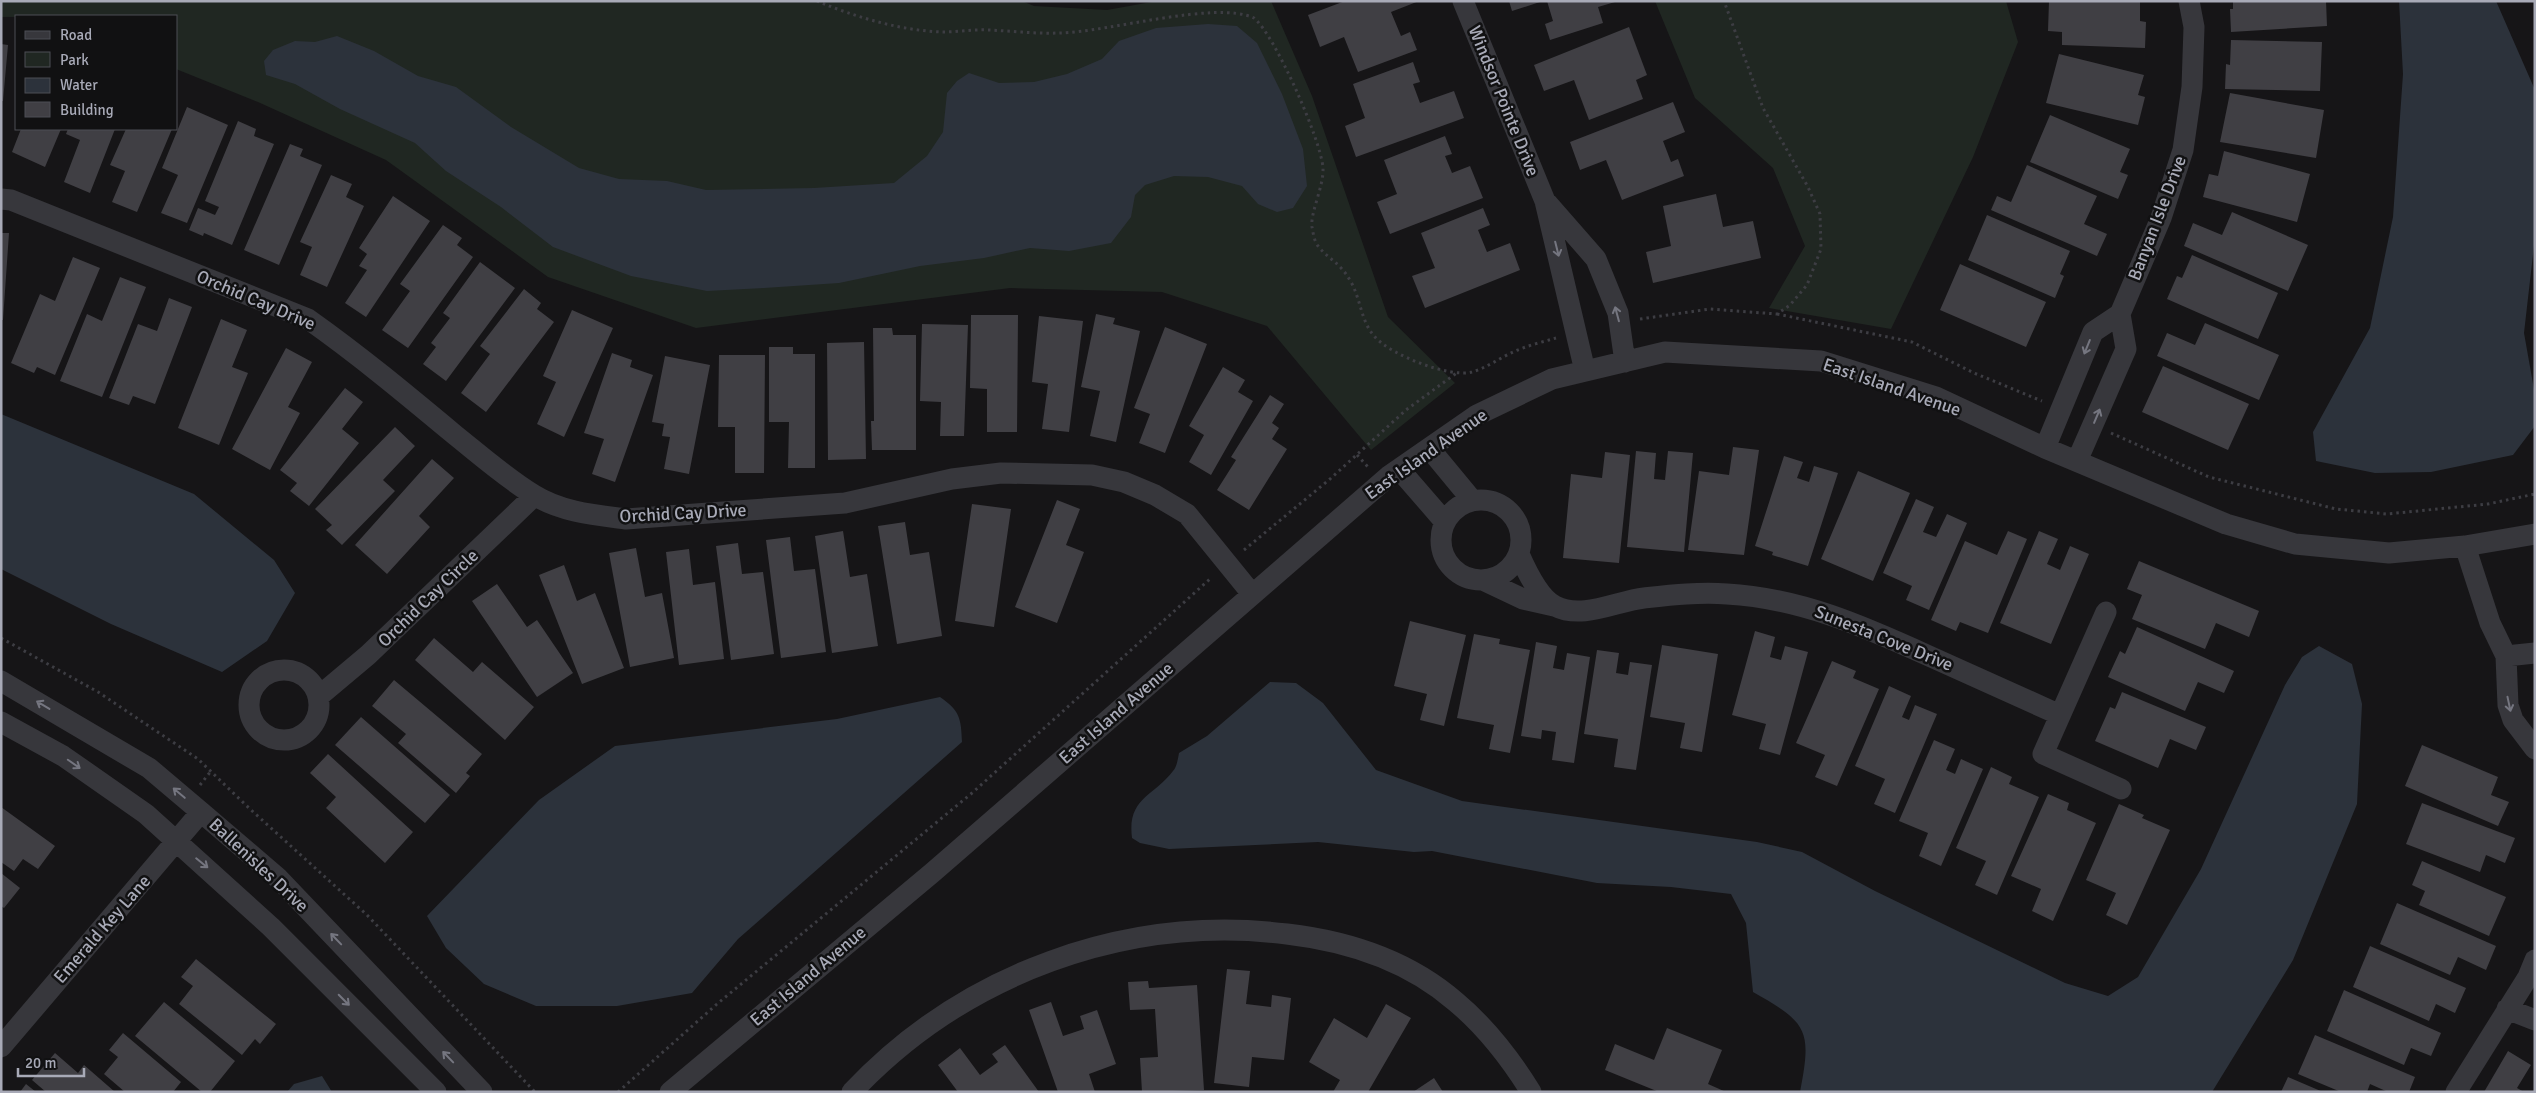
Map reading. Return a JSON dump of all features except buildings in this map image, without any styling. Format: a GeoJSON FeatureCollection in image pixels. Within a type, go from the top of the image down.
{"type":"FeatureCollection","features":[{"type":"Feature","properties":{"kind":"street","name":"Windsor Pointe Drive"},"geometry":{"type":"LineString","coordinates":[[1463,1],[1545,201],[1585,371]]}},
{"type":"Feature","properties":{"kind":"street","name":"Banyan Isle Drive"},"geometry":{"type":"LineString","coordinates":[[2120,314],[2161,218],[2183,150],[2192,87],[2194,26],[2189,1]]}},
{"type":"Feature","properties":{"kind":"street","name":"Orchid Cay Drive"},"geometry":{"type":"LineString","coordinates":[[1,198],[12,200],[308,319],[342,343],[480,455],[534,496],[556,505],[590,515],[626,519],[845,503],[952,479],[1001,473],[1092,475],[1124,482],[1155,495],[1187,514],[1252,594]]}},
{"type":"Feature","properties":{"kind":"street","name":"Windsor Pointe Drive"},"geometry":{"type":"LineString","coordinates":[[1545,201],[1596,259],[1618,313],[1625,362]]}},
{"type":"Feature","properties":{"kind":"street"},"geometry":{"type":"LineString","coordinates":[[2045,448],[2093,332],[2120,314],[2126,349],[2078,461]]}},
{"type":"Feature","properties":{"kind":"street","name":"East Island Avenue"},"geometry":{"type":"LineString","coordinates":[[670,1092],[932,873],[1252,594],[1400,469],[1476,415],[1552,380],[1665,352],[1821,361],[1936,397],[2045,448],[2226,524],[2295,544],[2389,553],[2465,546],[2535,534]]}},
{"type":"Feature","properties":{"kind":"street"},"geometry":{"type":"LineString","coordinates":[[1429,448],[1472,500]]}},
{"type":"Feature","properties":{"kind":"street"},"geometry":{"type":"LineString","coordinates":[[1400,469],[1444,522]]}},
{"type":"Feature","properties":{"kind":"street","name":"Orchid Cay Circle"},"geometry":{"type":"LineString","coordinates":[[318,697],[368,655],[534,496]]}},
{"type":"Feature","properties":{"kind":"street"},"geometry":{"type":"LineString","coordinates":[[1472,500],[1486,500],[1499,504],[1514,515],[1520,528],[1522,540],[1519,554],[1512,566],[1498,577],[1485,581],[1466,579],[1448,564],[1442,552],[1440,538],[1444,522],[1453,511],[1472,500]]}},
{"type":"Feature","properties":{"kind":"street"},"geometry":{"type":"LineString","coordinates":[[2465,546],[2490,623],[2506,656],[2508,705],[2513,720],[2535,749]]}},
{"type":"Feature","properties":{"kind":"street"},"geometry":{"type":"LineString","coordinates":[[1519,554],[1530,580],[1554,606]]}},
{"type":"Feature","properties":{"kind":"street","name":"Sunesta Cove Drive"},"geometry":{"type":"LineString","coordinates":[[1485,581],[1523,599],[1572,610],[1590,610],[1641,598],[1684,594],[1750,595],[1792,602],[1864,627],[2060,715]]}},
{"type":"Feature","properties":{"kind":"street"},"geometry":{"type":"LineString","coordinates":[[2106,612],[2042,754],[2121,789]]}},
{"type":"Feature","properties":{"kind":"street"},"geometry":{"type":"LineString","coordinates":[[2506,656],[2535,653]]}},
{"type":"Feature","properties":{"kind":"street","name":"Ballenisles Drive"},"geometry":{"type":"LineString","coordinates":[[1,681],[149,768],[201,812],[278,878],[482,1092]]}},
{"type":"Feature","properties":{"kind":"street","name":"Ballenisles Drive"},"geometry":{"type":"LineString","coordinates":[[1,722],[63,756],[146,814],[271,927],[436,1092]]}},
{"type":"Feature","properties":{"kind":"street","name":"Emerald Key Lane"},"geometry":{"type":"LineString","coordinates":[[1,1047],[201,812]]}},
{"type":"Feature","properties":{"kind":"street"},"geometry":{"type":"LineString","coordinates":[[852,1092],[905,1042],[937,1018],[969,998],[1021,972],[1075,952],[1131,938],[1169,932],[1227,929],[1304,936],[1349,945],[1387,959],[1422,978],[1455,1000],[1484,1027],[1510,1058],[1531,1092]]}},
{"type":"Feature","properties":{"kind":"street"},"geometry":{"type":"LineString","coordinates":[[2456,1092],[2528,978],[2535,960]]}},
{"type":"Feature","properties":{"kind":"street"},"geometry":{"type":"LineString","coordinates":[[2507,1009],[2535,1020]]}},
{"type":"Feature","properties":{"kind":"path"},"geometry":{"type":"LineString","coordinates":[[817,1],[866,18],[910,28],[942,32],[985,30],[1058,33],[1091,30],[1177,11]]}},
{"type":"Feature","properties":{"kind":"path"},"geometry":{"type":"LineString","coordinates":[[1724,1],[1763,108],[1808,187],[1820,214],[1821,249],[1807,285],[1790,305],[1777,314]]}},
{"type":"Feature","properties":{"kind":"path"},"geometry":{"type":"LineString","coordinates":[[1237,7],[1255,18],[1271,37],[1308,119],[1323,167],[1320,194],[1311,223],[1316,244],[1345,270],[1356,291],[1365,320],[1375,338],[1394,352],[1447,371],[1471,372],[1516,350],[1576,332]]}},
{"type":"Feature","properties":{"kind":"path"},"geometry":{"type":"LineString","coordinates":[[1620,323],[1674,312],[1710,309],[1777,314],[1912,342],[1974,373],[2032,398]]}},
{"type":"Feature","properties":{"kind":"path"},"geometry":{"type":"LineString","coordinates":[[1249,546],[1406,410],[1458,372]]}},
{"type":"Feature","properties":{"kind":"path"},"geometry":{"type":"LineString","coordinates":[[2111,433],[2208,477],[2336,509],[2387,514],[2488,504],[2535,494]]}},
{"type":"Feature","properties":{"kind":"path"},"geometry":{"type":"LineString","coordinates":[[1357,454],[1373,473]]}},
{"type":"Feature","properties":{"kind":"path"},"geometry":{"type":"LineString","coordinates":[[618,1092],[717,1004],[972,793],[1212,577]]}},
{"type":"Feature","properties":{"kind":"path"},"geometry":{"type":"LineString","coordinates":[[1,638],[98,692],[198,758],[250,809],[367,915],[535,1092]]}},
{"type":"Feature","properties":{"kind":"green space"},"geometry":{"type":"Polygon","coordinates":[[[1,1],[1022,1],[1034,6],[1107,10],[1157,1],[1271,1],[1312,96],[1388,317],[1455,383],[1371,450],[1267,326],[1162,292],[1010,288],[696,328],[548,277],[386,160],[258,102],[178,70],[178,15],[15,15],[15,17],[1,17],[1,1]]]}},
{"type":"Feature","properties":{"kind":"green space"},"geometry":{"type":"Polygon","coordinates":[[[1655,1],[2006,1],[2018,42],[1973,157],[1891,329],[1769,308],[1805,246],[1773,168],[1695,98],[1655,1]]]}},
{"type":"Feature","properties":{"kind":"water"},"geometry":{"type":"Polygon","coordinates":[[[2399,1],[2496,1],[2535,90],[2535,237],[2524,333],[2535,395],[2535,426],[2513,455],[2431,472],[2375,473],[2316,461],[2313,432],[2370,328],[2393,217],[2403,74],[2399,1]]]}},
{"type":"Feature","properties":{"kind":"water"},"geometry":{"type":"Polygon","coordinates":[[[1208,24],[1237,26],[1257,43],[1282,94],[1303,149],[1307,186],[1293,208],[1277,212],[1258,204],[1242,186],[1208,177],[1174,176],[1145,185],[1135,195],[1131,217],[1111,243],[1069,251],[1030,248],[984,258],[920,266],[839,283],[707,291],[631,276],[553,247],[501,207],[446,171],[415,143],[340,109],[295,84],[266,75],[264,61],[273,50],[295,41],[315,42],[337,36],[374,51],[418,76],[456,87],[511,127],[579,168],[619,179],[667,181],[706,190],[814,188],[894,183],[927,156],[943,132],[947,93],[957,81],[969,73],[999,83],[1034,82],[1067,74],[1102,59],[1119,41],[1156,28],[1208,24]]]}},
{"type":"Feature","properties":{"kind":"water"},"geometry":{"type":"Polygon","coordinates":[[[1,414],[194,494],[274,560],[295,593],[267,641],[222,672],[111,624],[1,569],[1,414]]]}},
{"type":"Feature","properties":{"kind":"water"},"geometry":{"type":"Polygon","coordinates":[[[2319,646],[2352,664],[2362,704],[2357,804],[2293,960],[2212,1092],[1800,1092],[1805,1055],[1805,1041],[1802,1030],[1785,1012],[1753,992],[1746,923],[1731,894],[1671,887],[1597,883],[1432,851],[1414,852],[1318,842],[1169,849],[1140,843],[1132,838],[1133,814],[1143,799],[1165,780],[1174,769],[1179,753],[1207,736],[1270,682],[1296,683],[1323,703],[1376,770],[1462,801],[1757,842],[1802,852],[1875,891],[2065,983],[2108,996],[2138,977],[2201,869],[2285,685],[2302,657],[2319,646]]]}},
{"type":"Feature","properties":{"kind":"water"},"geometry":{"type":"Polygon","coordinates":[[[940,697],[952,707],[958,716],[962,742],[738,939],[692,993],[617,1006],[536,1006],[484,984],[446,948],[427,916],[539,800],[615,746],[837,719],[940,697]]]}},
{"type":"Feature","properties":{"kind":"water"},"geometry":{"type":"Polygon","coordinates":[[[322,1076],[332,1092],[287,1092],[294,1084],[322,1076]]]}}]}
